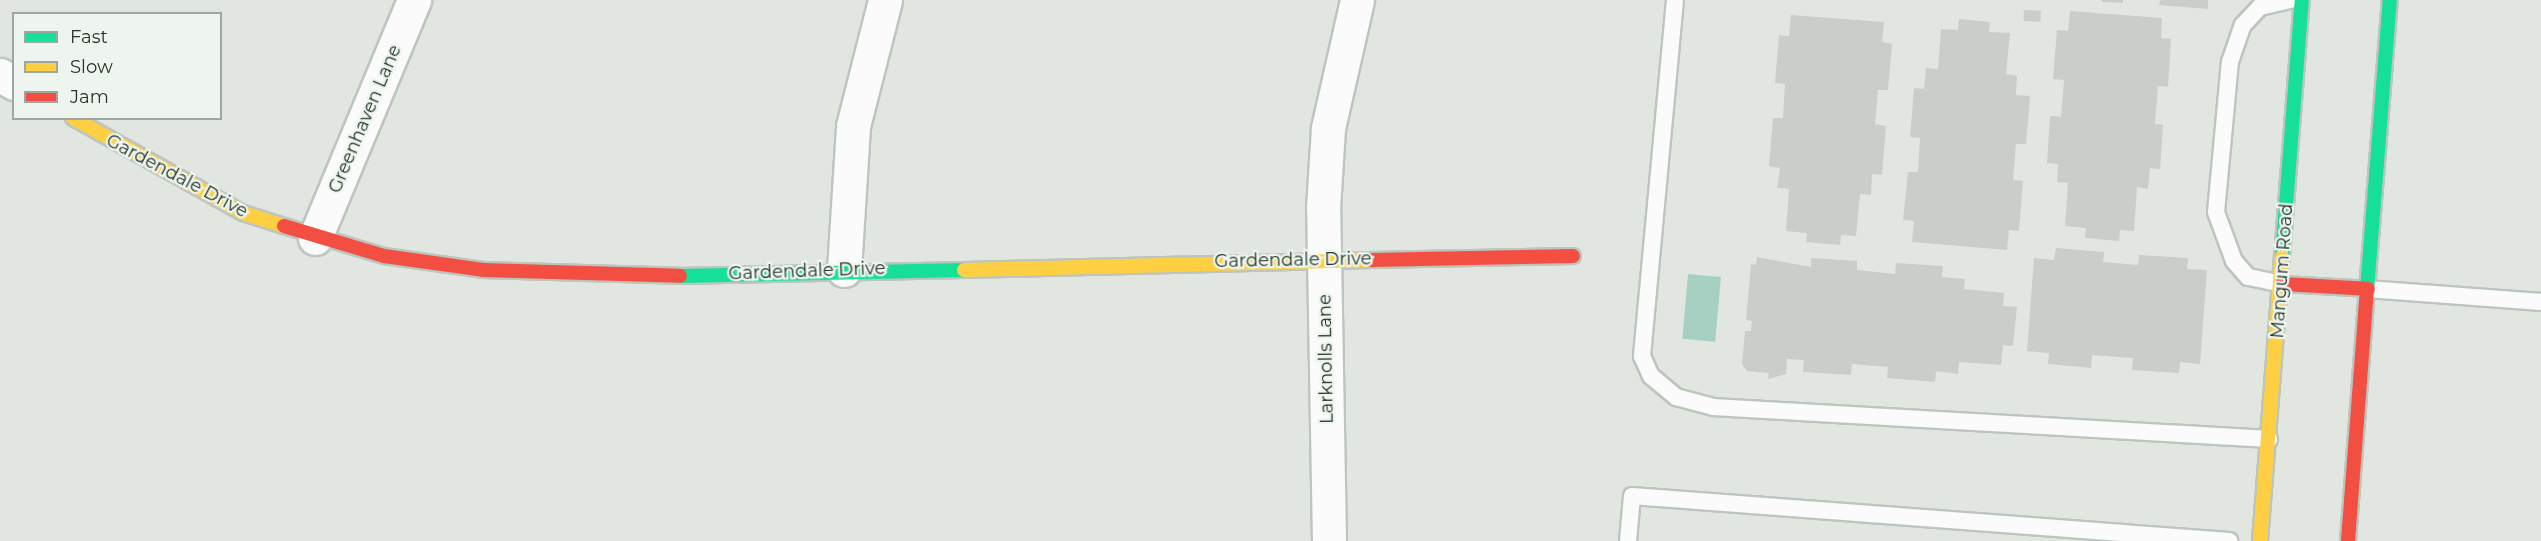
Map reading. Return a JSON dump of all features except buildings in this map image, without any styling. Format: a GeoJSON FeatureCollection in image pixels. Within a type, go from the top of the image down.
{"type":"FeatureCollection","features":[{"type":"Feature","properties":{"kind":"street","name":"Greenhaven Lane"},"geometry":{"type":"LineString","coordinates":[[315,238],[414,0]]}},
{"type":"Feature","properties":{"kind":"street"},"geometry":{"type":"LineString","coordinates":[[844,270],[853,126],[885,0]]}},
{"type":"Feature","properties":{"kind":"street","name":"Larknolls Lane"},"geometry":{"type":"LineString","coordinates":[[1329,541],[1324,259],[1328,128],[1357,0]]}},
{"type":"Feature","properties":{"kind":"street","name":"Mangum Road"},"geometry":{"type":"LineString","coordinates":[[2260,541],[2282,284],[2302,0]]}},
{"type":"Feature","properties":{"kind":"street"},"geometry":{"type":"LineString","coordinates":[[2348,541],[2390,0]]}},
{"type":"Feature","properties":{"kind":"street","name":"Gardendale Drive"},"geometry":{"type":"LineString","coordinates":[[77,120],[243,213],[315,238],[384,256],[483,270],[627,277],[1324,259],[1574,256]]}},
{"type":"Feature","properties":{"kind":"street"},"geometry":{"type":"LineString","coordinates":[[2282,284],[2368,289]]}},
{"type":"Feature","properties":{"kind":"lane"},"geometry":{"type":"LineString","coordinates":[[1675,0],[1642,356],[1650,376],[1676,397],[1713,407],[2269,440]]}},
{"type":"Feature","properties":{"kind":"lane"},"geometry":{"type":"LineString","coordinates":[[2282,284],[2248,276],[2234,261],[2216,212],[2230,63],[2240,35],[2260,7],[2291,0]]}},
{"type":"Feature","properties":{"kind":"lane"},"geometry":{"type":"LineString","coordinates":[[2368,289],[2541,302]]}},
{"type":"Feature","properties":{"kind":"lane"},"geometry":{"type":"LineString","coordinates":[[1628,541],[1632,496],[2229,541]]}},
{"type":"Feature","properties":{"kind":"shaded area"},"geometry":{"type":"Polygon","coordinates":[[[1688,274],[1721,277],[1715,342],[1682,339],[1688,274]]]}},
{"type":"Feature","properties":{"kind":"traffic: fast"},"geometry":{"type":"LineString","coordinates":[[2282,257],[2302,0]]}},
{"type":"Feature","properties":{"kind":"traffic: fast"},"geometry":{"type":"LineString","coordinates":[[2367,290],[2390,0]]}},
{"type":"Feature","properties":{"kind":"traffic: fast"},"geometry":{"type":"LineString","coordinates":[[680,276],[964,270]]}},
{"type":"Feature","properties":{"kind":"traffic: slow"},"geometry":{"type":"LineString","coordinates":[[77,120],[243,213],[284,226]]}},
{"type":"Feature","properties":{"kind":"traffic: slow"},"geometry":{"type":"LineString","coordinates":[[2260,541],[2282,257]]}},
{"type":"Feature","properties":{"kind":"traffic: slow"},"geometry":{"type":"LineString","coordinates":[[964,270],[1371,260]]}},
{"type":"Feature","properties":{"kind":"traffic: jam"},"geometry":{"type":"LineString","coordinates":[[284,226],[384,256],[483,270],[680,276]]}},
{"type":"Feature","properties":{"kind":"traffic: jam"},"geometry":{"type":"LineString","coordinates":[[1371,260],[1573,256]]}},
{"type":"Feature","properties":{"kind":"traffic: jam"},"geometry":{"type":"LineString","coordinates":[[2282,284],[2368,289]]}},
{"type":"Feature","properties":{"kind":"traffic: jam"},"geometry":{"type":"LineString","coordinates":[[2348,541],[2367,290]]}}]}
